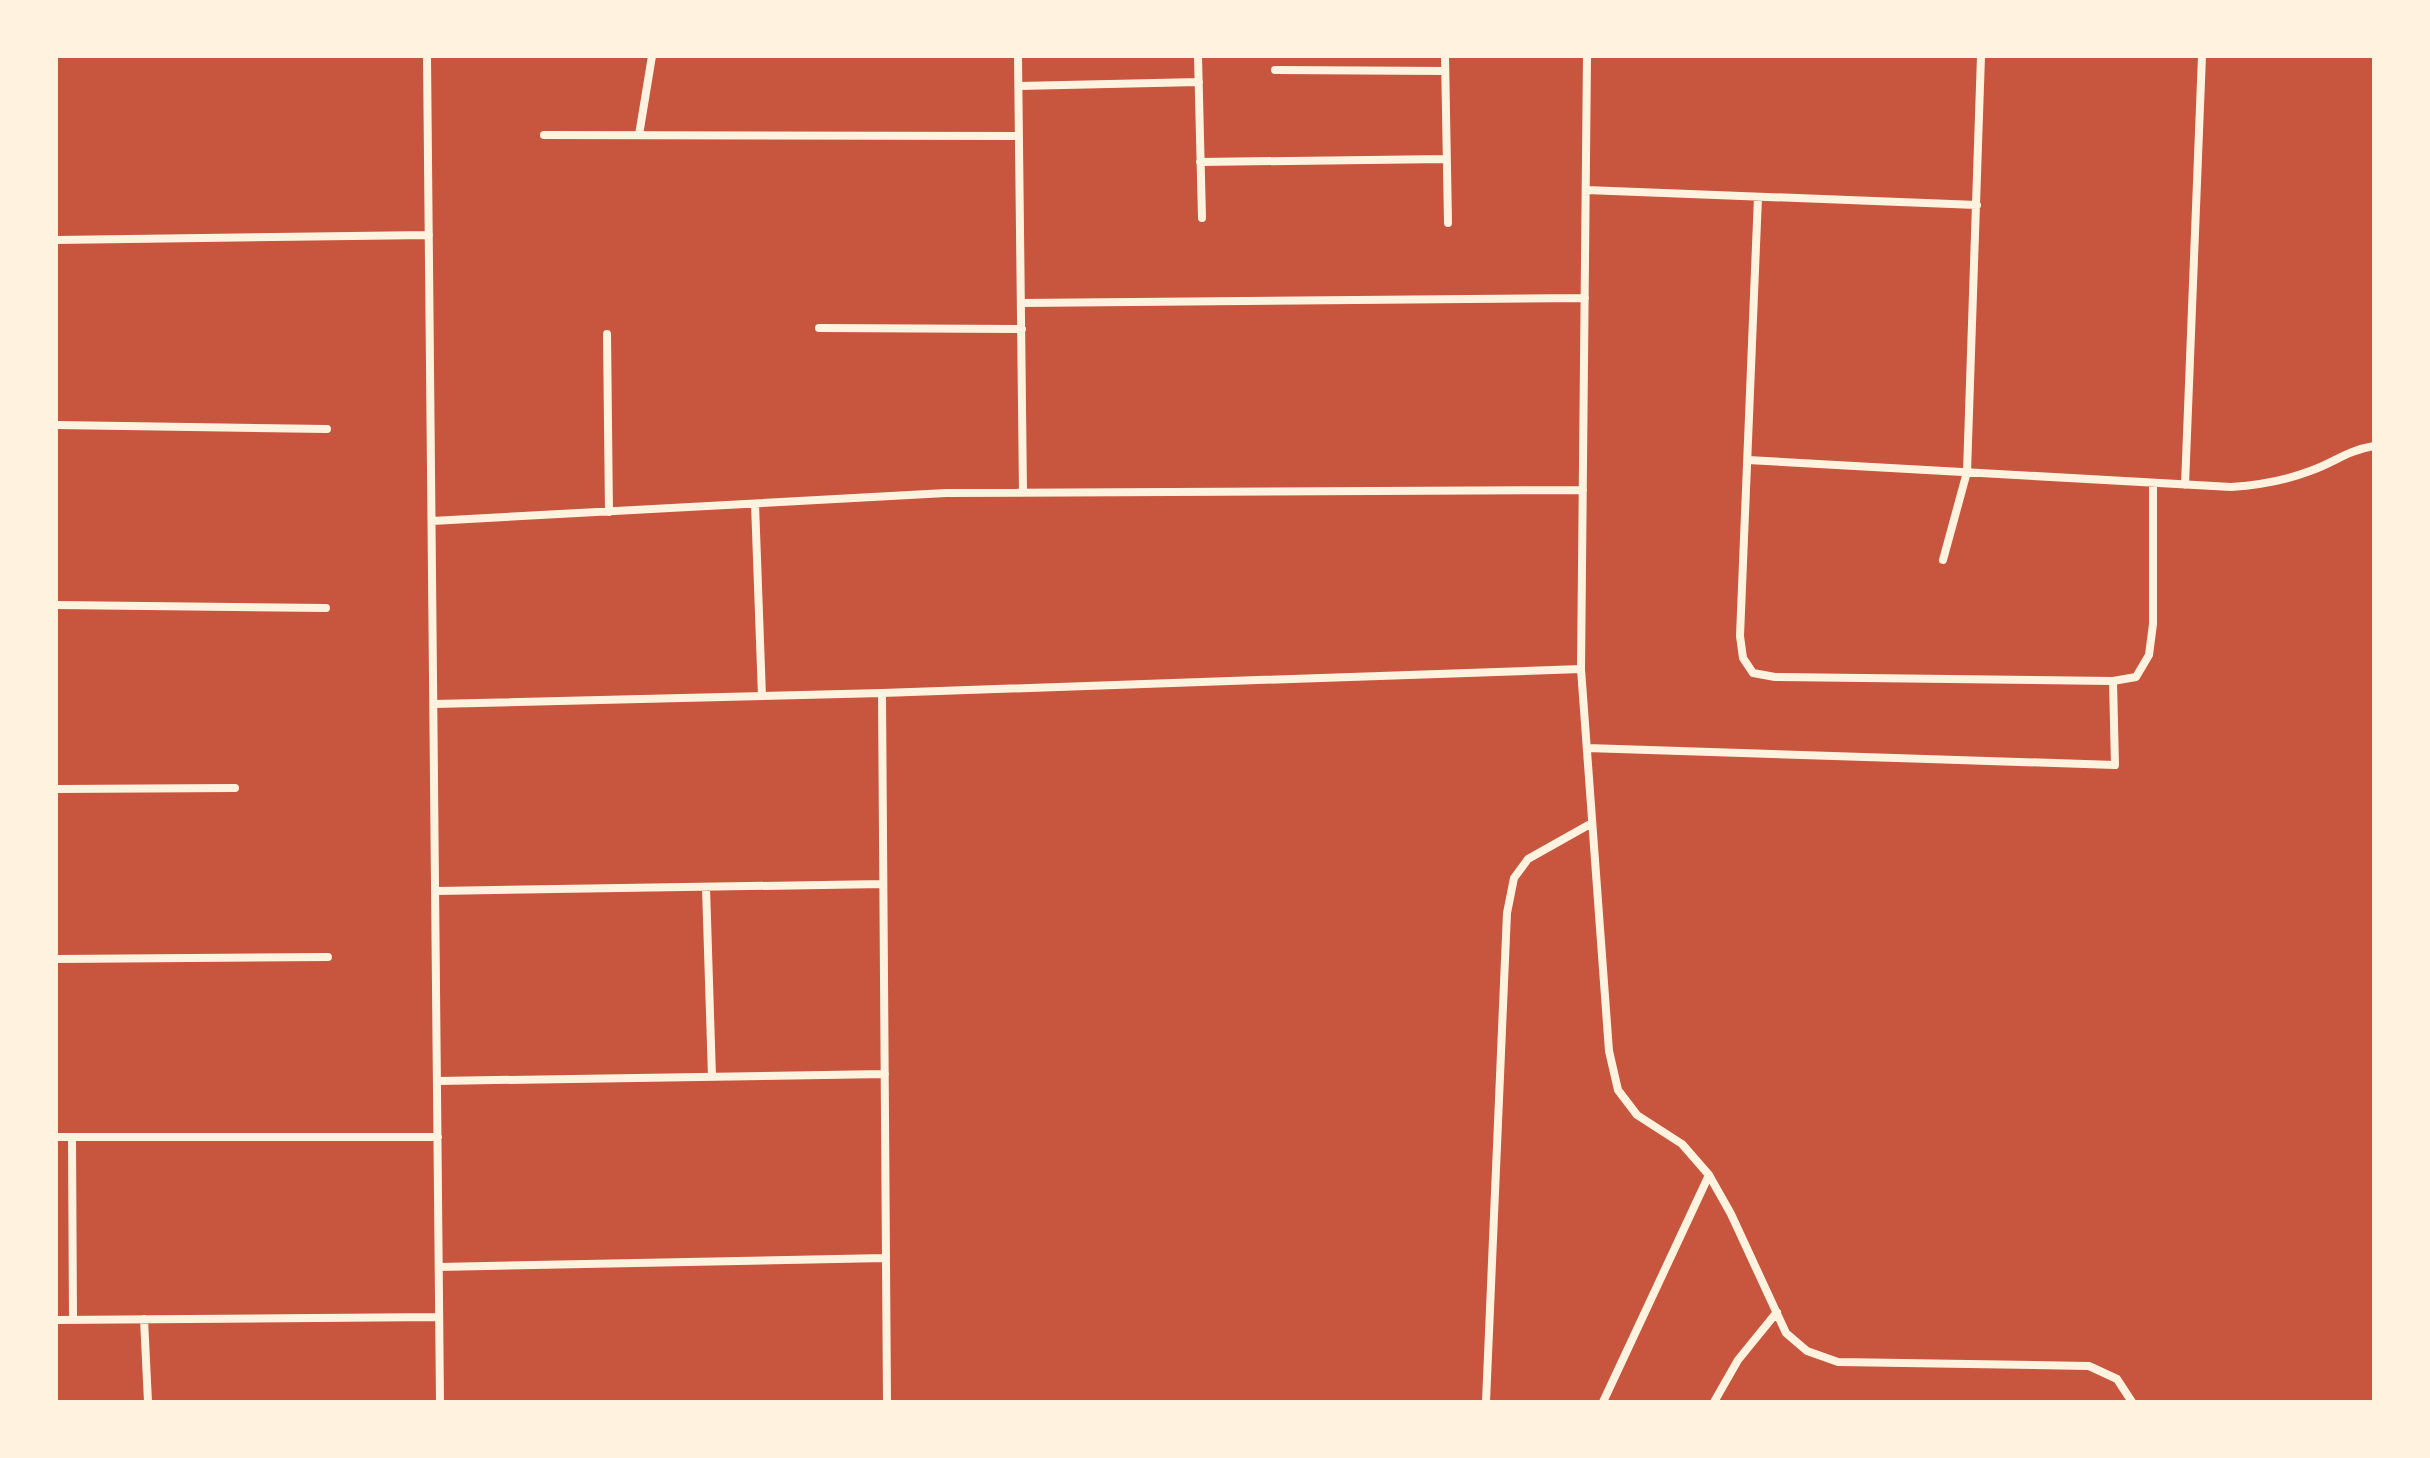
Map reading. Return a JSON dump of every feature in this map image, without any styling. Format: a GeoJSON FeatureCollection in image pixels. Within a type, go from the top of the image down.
{"type":"FeatureCollection","features":[{"type":"Feature","properties":{"kind":"street"},"geometry":{"type":"LineString","coordinates":[[427,56],[440,1402]]}},
{"type":"Feature","properties":{"kind":"street"},"geometry":{"type":"LineString","coordinates":[[639,135],[652,56]]}},
{"type":"Feature","properties":{"kind":"street"},"geometry":{"type":"LineString","coordinates":[[1018,56],[1023,492]]}},
{"type":"Feature","properties":{"kind":"street"},"geometry":{"type":"LineString","coordinates":[[1198,56],[1202,218]]}},
{"type":"Feature","properties":{"kind":"street"},"geometry":{"type":"LineString","coordinates":[[1445,56],[1448,223]]}},
{"type":"Feature","properties":{"kind":"street"},"geometry":{"type":"LineString","coordinates":[[1587,56],[1581,669],[1609,1051],[1618,1090],[1637,1115],[1682,1144],[1709,1175],[1786,1333],[1807,1351],[1838,1362],[2089,1366],[2117,1379],[2132,1402]]}},
{"type":"Feature","properties":{"kind":"street"},"geometry":{"type":"LineString","coordinates":[[1943,560],[1967,472],[1981,56]]}},
{"type":"Feature","properties":{"kind":"street"},"geometry":{"type":"LineString","coordinates":[[2185,485],[2202,56]]}},
{"type":"Feature","properties":{"kind":"street"},"geometry":{"type":"LineString","coordinates":[[1275,70],[1445,71]]}},
{"type":"Feature","properties":{"kind":"street"},"geometry":{"type":"LineString","coordinates":[[1019,86],[1199,82]]}},
{"type":"Feature","properties":{"kind":"street"},"geometry":{"type":"LineString","coordinates":[[544,135],[1019,136]]}},
{"type":"Feature","properties":{"kind":"street"},"geometry":{"type":"LineString","coordinates":[[1200,162],[1446,159]]}},
{"type":"Feature","properties":{"kind":"street"},"geometry":{"type":"LineString","coordinates":[[1586,190],[1977,205]]}},
{"type":"Feature","properties":{"kind":"street"},"geometry":{"type":"LineString","coordinates":[[1758,197],[1740,636],[1743,658],[1753,673],[1775,677],[2113,681],[2136,677],[2149,655],[2153,624],[2153,483]]}},
{"type":"Feature","properties":{"kind":"street"},"geometry":{"type":"LineString","coordinates":[[56,240],[429,235]]}},
{"type":"Feature","properties":{"kind":"street"},"geometry":{"type":"LineString","coordinates":[[1021,303],[1585,298]]}},
{"type":"Feature","properties":{"kind":"street"},"geometry":{"type":"LineString","coordinates":[[819,328],[1022,329]]}},
{"type":"Feature","properties":{"kind":"street"},"geometry":{"type":"LineString","coordinates":[[607,334],[609,512]]}},
{"type":"Feature","properties":{"kind":"street"},"geometry":{"type":"LineString","coordinates":[[56,425],[327,429]]}},
{"type":"Feature","properties":{"kind":"street"},"geometry":{"type":"LineString","coordinates":[[1748,460],[2231,487],[2271,484],[2314,470],[2352,450],[2374,446]]}},
{"type":"Feature","properties":{"kind":"street"},"geometry":{"type":"LineString","coordinates":[[432,521],[946,493],[1583,490]]}},
{"type":"Feature","properties":{"kind":"street"},"geometry":{"type":"LineString","coordinates":[[755,504],[762,696]]}},
{"type":"Feature","properties":{"kind":"street"},"geometry":{"type":"LineString","coordinates":[[56,605],[326,608]]}},
{"type":"Feature","properties":{"kind":"street"},"geometry":{"type":"LineString","coordinates":[[434,704],[882,693],[1581,669]]}},
{"type":"Feature","properties":{"kind":"street"},"geometry":{"type":"LineString","coordinates":[[1587,748],[2115,765],[2113,681]]}},
{"type":"Feature","properties":{"kind":"street"},"geometry":{"type":"LineString","coordinates":[[882,693],[887,1402]]}},
{"type":"Feature","properties":{"kind":"street"},"geometry":{"type":"LineString","coordinates":[[56,789],[235,788]]}},
{"type":"Feature","properties":{"kind":"street"},"geometry":{"type":"LineString","coordinates":[[1486,1402],[1507,913],[1514,878],[1528,859],[1592,823]]}},
{"type":"Feature","properties":{"kind":"street"},"geometry":{"type":"LineString","coordinates":[[436,891],[883,884]]}},
{"type":"Feature","properties":{"kind":"street"},"geometry":{"type":"LineString","coordinates":[[706,887],[712,1077]]}},
{"type":"Feature","properties":{"kind":"street"},"geometry":{"type":"LineString","coordinates":[[56,959],[328,957]]}},
{"type":"Feature","properties":{"kind":"street"},"geometry":{"type":"LineString","coordinates":[[437,1081],[885,1074]]}},
{"type":"Feature","properties":{"kind":"street"},"geometry":{"type":"LineString","coordinates":[[56,1137],[438,1137]]}},
{"type":"Feature","properties":{"kind":"street"},"geometry":{"type":"LineString","coordinates":[[72,1137],[73,1320]]}},
{"type":"Feature","properties":{"kind":"street"},"geometry":{"type":"LineString","coordinates":[[1603,1402],[1709,1175]]}},
{"type":"Feature","properties":{"kind":"street"},"geometry":{"type":"LineString","coordinates":[[439,1267],[886,1258]]}},
{"type":"Feature","properties":{"kind":"street"},"geometry":{"type":"LineString","coordinates":[[1714,1402],[1738,1360],[1777,1312]]}},
{"type":"Feature","properties":{"kind":"street"},"geometry":{"type":"LineString","coordinates":[[56,1320],[439,1317]]}},
{"type":"Feature","properties":{"kind":"street"},"geometry":{"type":"LineString","coordinates":[[144,1319],[148,1402]]}}]}
